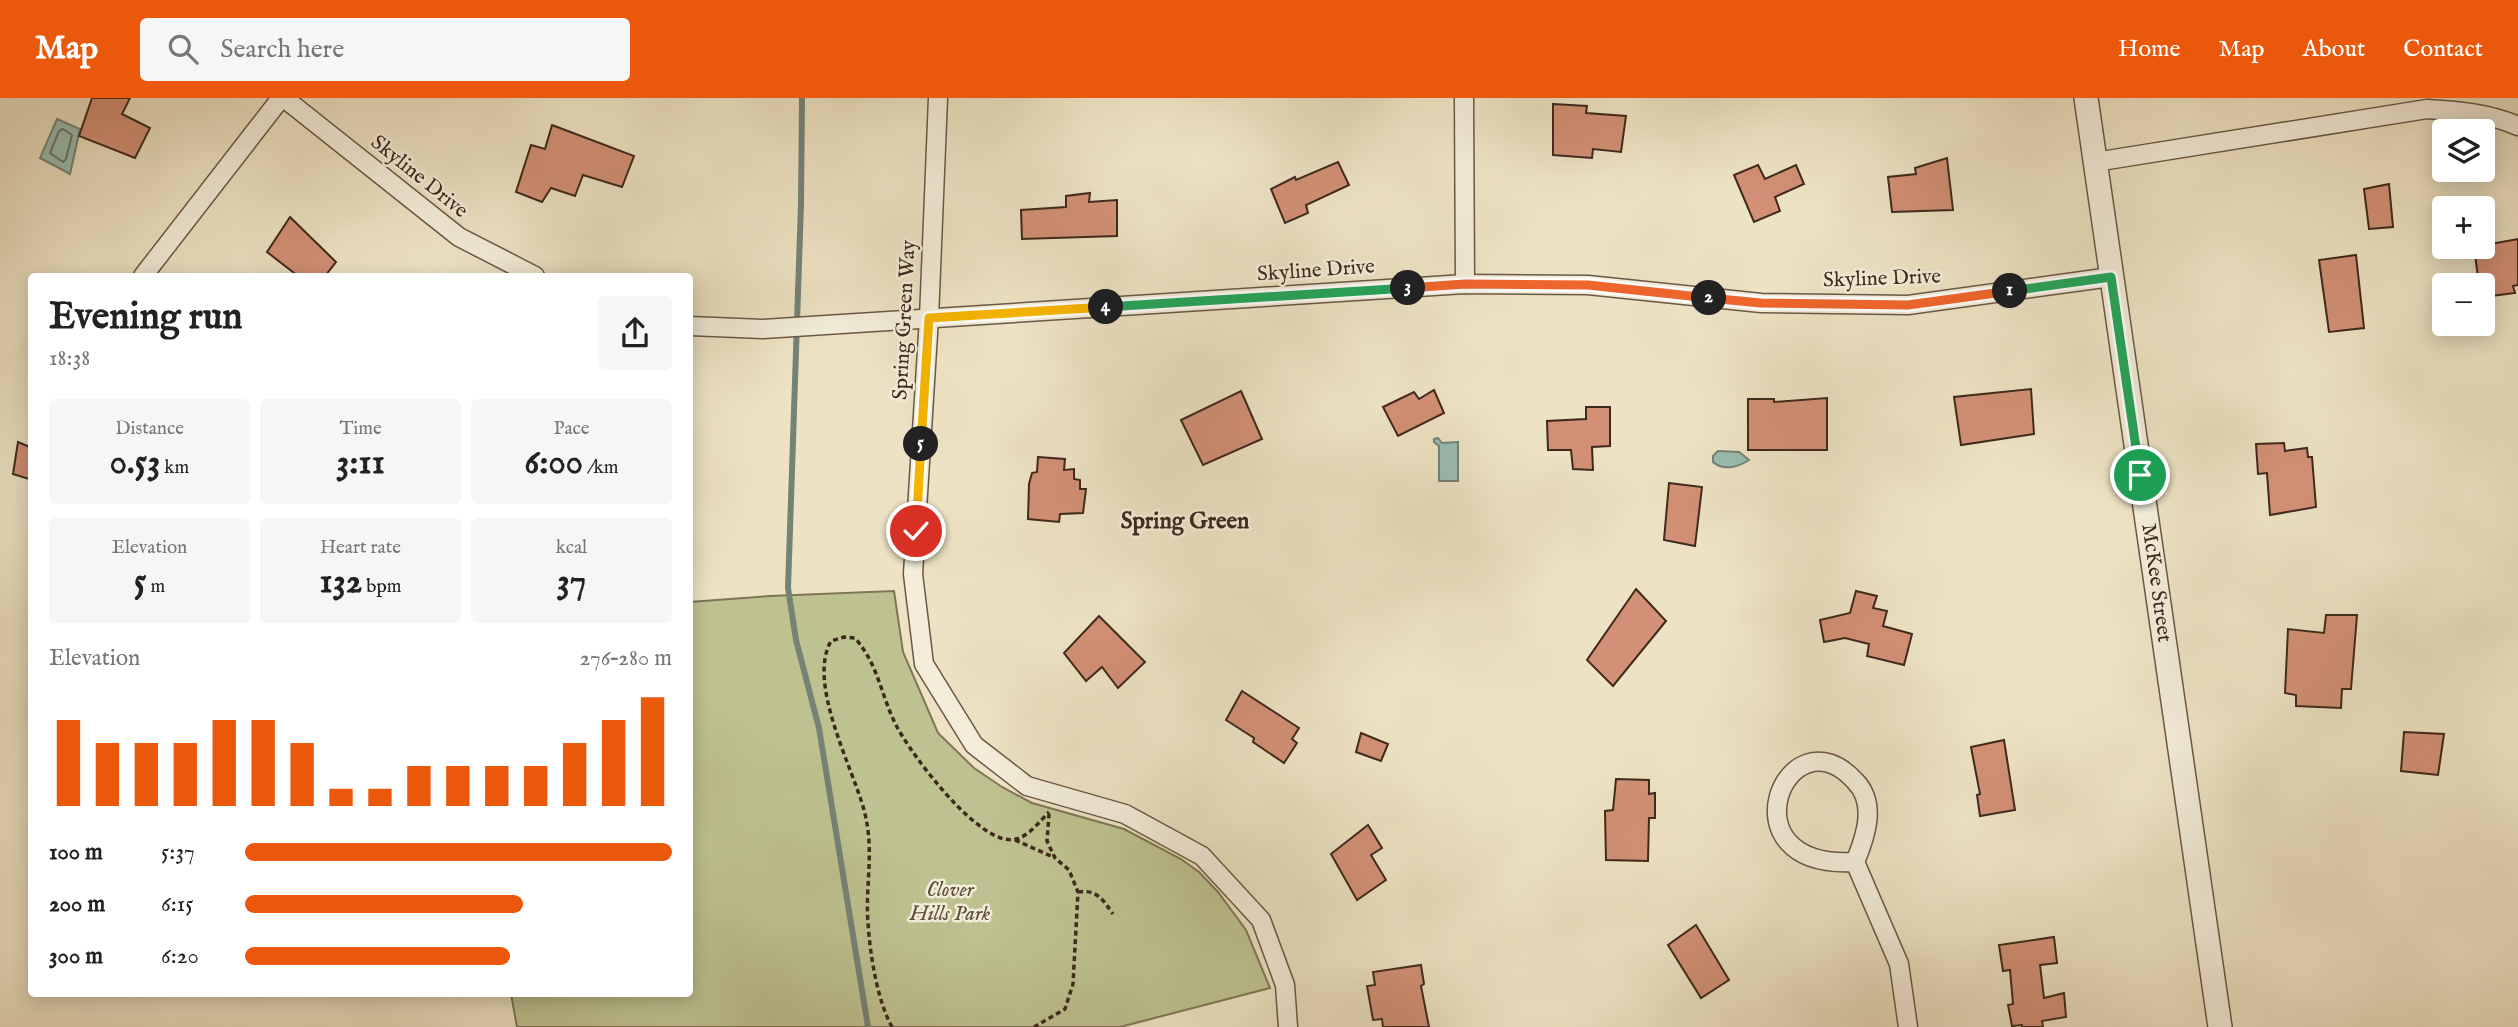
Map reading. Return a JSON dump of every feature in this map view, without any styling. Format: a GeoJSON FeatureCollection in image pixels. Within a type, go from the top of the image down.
{"type":"FeatureCollection","features":[{"type":"Feature","properties":{"kind":"street"},"geometry":{"type":"LineString","coordinates":[[145,273],[283,98]]}},
{"type":"Feature","properties":{"kind":"street","name":"Skyline Drive"},"geometry":{"type":"LineString","coordinates":[[283,98],[458,237],[529,273]]}},
{"type":"Feature","properties":{"kind":"street","name":"Spring Green Way"},"geometry":{"type":"LineString","coordinates":[[938,98],[929,318],[913,575],[924,664],[974,745],[1027,786],[1125,814],[1202,856],[1261,920],[1285,985],[1288,1027]]}},
{"type":"Feature","properties":{"kind":"street"},"geometry":{"type":"LineString","coordinates":[[1465,98],[1465,284]]}},
{"type":"Feature","properties":{"kind":"street","name":"McKee Street"},"geometry":{"type":"LineString","coordinates":[[2086,98],[2220,1027]]}},
{"type":"Feature","properties":{"kind":"street"},"geometry":{"type":"LineString","coordinates":[[2095,162],[2427,109],[2497,117],[2518,126]]}},
{"type":"Feature","properties":{"kind":"street","name":"Skyline Drive"},"geometry":{"type":"LineString","coordinates":[[693,326],[763,329],[1465,284],[1588,285],[1761,303],[1908,305],[2111,277]]}},
{"type":"Feature","properties":{"kind":"street"},"geometry":{"type":"LineString","coordinates":[[1856,862],[1824,860],[1805,853],[1790,843],[1780,831],[1778,797],[1783,782],[1792,772],[1814,763],[1826,762],[1848,773],[1861,787],[1867,802],[1868,822],[1856,862],[1899,964],[1908,1027]]}},
{"type":"Feature","properties":{"kind":"path"},"geometry":{"type":"LineString","coordinates":[[892,1027],[879,991],[868,922],[869,836],[823,679],[824,653],[831,641],[844,637],[855,638],[874,666],[897,726],[919,762],[976,824],[1001,839],[1015,840],[1055,858],[1069,870],[1078,892],[1073,984],[1065,1009],[1034,1027]]}},
{"type":"Feature","properties":{"kind":"path"},"geometry":{"type":"LineString","coordinates":[[1015,840],[1026,834],[1049,812],[1047,841],[1055,858]]}},
{"type":"Feature","properties":{"kind":"path"},"geometry":{"type":"LineString","coordinates":[[1078,892],[1088,890],[1101,897],[1113,915]]}},
{"type":"Feature","properties":{"kind":"green space","name":"Clover Hills Park"},"geometry":{"type":"Polygon","coordinates":[[[894,591],[903,652],[938,733],[974,768],[1032,803],[1124,829],[1181,859],[1199,872],[1218,892],[1246,930],[1270,988],[1120,1027],[517,1027],[512,997],[693,997],[693,602],[894,591]]]}},
{"type":"Feature","properties":{"kind":"water"},"geometry":{"type":"Polygon","coordinates":[[[57,119],[80,129],[70,174],[40,158],[57,119]]]}},
{"type":"Feature","properties":{"kind":"water"},"geometry":{"type":"Polygon","coordinates":[[[1438,438],[1442,443],[1458,442],[1458,481],[1439,481],[1439,446],[1434,442],[1434,439],[1438,438]]]}},
{"type":"Feature","properties":{"kind":"water"},"geometry":{"type":"Polygon","coordinates":[[[1718,451],[1739,452],[1749,460],[1737,466],[1722,467],[1713,462],[1713,456],[1718,451]]]}},
{"type":"Feature","properties":{"kind":"building"},"geometry":{"type":"Polygon","coordinates":[[[92,98],[130,98],[122,114],[150,128],[135,158],[79,136],[92,98]]]}},
{"type":"Feature","properties":{"kind":"building"},"geometry":{"type":"Polygon","coordinates":[[[1553,104],[1587,106],[1586,113],[1626,116],[1621,152],[1593,149],[1592,158],[1553,155],[1553,104]]]}},
{"type":"Feature","properties":{"kind":"building"},"geometry":{"type":"Polygon","coordinates":[[[552,125],[634,156],[622,187],[583,175],[575,196],[551,188],[542,202],[516,192],[531,145],[545,149],[552,125]]]}},
{"type":"Feature","properties":{"kind":"building"},"geometry":{"type":"Polygon","coordinates":[[[1947,158],[1953,210],[1892,212],[1888,177],[1916,174],[1915,168],[1947,158]]]}},
{"type":"Feature","properties":{"kind":"building"},"geometry":{"type":"Polygon","coordinates":[[[1338,162],[1349,185],[1306,205],[1308,213],[1285,223],[1271,189],[1295,177],[1296,180],[1338,162]]]}},
{"type":"Feature","properties":{"kind":"building"},"geometry":{"type":"Polygon","coordinates":[[[1758,165],[1765,179],[1796,165],[1804,184],[1775,197],[1780,211],[1754,222],[1734,175],[1758,165]]]}},
{"type":"Feature","properties":{"kind":"building"},"geometry":{"type":"Polygon","coordinates":[[[2389,184],[2393,227],[2369,229],[2364,189],[2389,184]]]}},
{"type":"Feature","properties":{"kind":"building"},"geometry":{"type":"Polygon","coordinates":[[[1090,193],[1089,202],[1117,200],[1117,236],[1022,239],[1021,210],[1066,207],[1066,196],[1090,193]]]}},
{"type":"Feature","properties":{"kind":"building"},"geometry":{"type":"Polygon","coordinates":[[[290,217],[336,262],[327,273],[294,273],[267,252],[290,217]]]}},
{"type":"Feature","properties":{"kind":"building"},"geometry":{"type":"Polygon","coordinates":[[[2518,239],[2518,285],[2513,286],[2515,293],[2495,296],[2495,273],[2477,273],[2476,259],[2495,259],[2495,243],[2518,239]]]}},
{"type":"Feature","properties":{"kind":"building"},"geometry":{"type":"Polygon","coordinates":[[[2356,255],[2364,328],[2329,332],[2319,260],[2356,255]]]}},
{"type":"Feature","properties":{"kind":"building"},"geometry":{"type":"Polygon","coordinates":[[[2031,389],[2034,434],[1961,445],[1954,397],[2031,389]]]}},
{"type":"Feature","properties":{"kind":"building"},"geometry":{"type":"Polygon","coordinates":[[[1434,390],[1444,413],[1398,436],[1383,407],[1414,392],[1419,399],[1434,390]]]}},
{"type":"Feature","properties":{"kind":"building"},"geometry":{"type":"Polygon","coordinates":[[[1241,391],[1262,439],[1203,465],[1181,420],[1241,391]]]}},
{"type":"Feature","properties":{"kind":"building"},"geometry":{"type":"Polygon","coordinates":[[[1827,398],[1827,450],[1748,450],[1748,399],[1774,399],[1774,402],[1827,398]]]}},
{"type":"Feature","properties":{"kind":"building"},"geometry":{"type":"Polygon","coordinates":[[[1586,407],[1610,407],[1610,446],[1592,447],[1593,470],[1573,469],[1571,450],[1548,450],[1547,421],[1586,419],[1586,407]]]}},
{"type":"Feature","properties":{"kind":"building"},"geometry":{"type":"Polygon","coordinates":[[[18,442],[28,446],[28,479],[13,474],[18,442]]]}},
{"type":"Feature","properties":{"kind":"building"},"geometry":{"type":"Polygon","coordinates":[[[2284,443],[2285,451],[2307,448],[2308,457],[2312,457],[2316,507],[2270,515],[2267,473],[2258,474],[2256,444],[2284,443]]]}},
{"type":"Feature","properties":{"kind":"building"},"geometry":{"type":"Polygon","coordinates":[[[1038,457],[1065,459],[1064,470],[1074,469],[1074,479],[1080,480],[1080,489],[1086,489],[1083,513],[1060,514],[1059,522],[1028,519],[1029,484],[1032,473],[1037,472],[1038,457]]]}},
{"type":"Feature","properties":{"kind":"building"},"geometry":{"type":"Polygon","coordinates":[[[1669,483],[1702,487],[1695,546],[1664,540],[1669,483]]]}},
{"type":"Feature","properties":{"kind":"building"},"geometry":{"type":"Polygon","coordinates":[[[1636,589],[1666,621],[1613,686],[1587,660],[1636,589]]]}},
{"type":"Feature","properties":{"kind":"building"},"geometry":{"type":"Polygon","coordinates":[[[1856,591],[1877,596],[1873,608],[1887,611],[1883,626],[1912,634],[1904,665],[1867,656],[1869,644],[1845,638],[1824,642],[1820,620],[1850,613],[1856,591]]]}},
{"type":"Feature","properties":{"kind":"building"},"geometry":{"type":"Polygon","coordinates":[[[2326,615],[2357,615],[2351,689],[2342,689],[2341,708],[2296,706],[2296,695],[2285,693],[2288,629],[2324,633],[2326,615]]]}},
{"type":"Feature","properties":{"kind":"building"},"geometry":{"type":"Polygon","coordinates":[[[1099,616],[1145,662],[1118,688],[1102,667],[1086,681],[1064,653],[1099,616]]]}},
{"type":"Feature","properties":{"kind":"building"},"geometry":{"type":"Polygon","coordinates":[[[1242,691],[1299,728],[1292,739],[1297,743],[1284,763],[1253,742],[1254,738],[1226,720],[1242,691]]]}},
{"type":"Feature","properties":{"kind":"building"},"geometry":{"type":"Polygon","coordinates":[[[2404,732],[2444,734],[2438,775],[2401,771],[2404,732]]]}},
{"type":"Feature","properties":{"kind":"building"},"geometry":{"type":"Polygon","coordinates":[[[1361,733],[1388,744],[1381,761],[1356,752],[1361,733]]]}},
{"type":"Feature","properties":{"kind":"building"},"geometry":{"type":"Polygon","coordinates":[[[2004,740],[2015,810],[1980,816],[1977,795],[1980,794],[1971,747],[2004,740]]]}},
{"type":"Feature","properties":{"kind":"building"},"geometry":{"type":"Polygon","coordinates":[[[1616,779],[1649,780],[1649,794],[1655,793],[1655,818],[1649,818],[1648,861],[1606,860],[1605,811],[1613,810],[1616,779]]]}},
{"type":"Feature","properties":{"kind":"building"},"geometry":{"type":"Polygon","coordinates":[[[1368,825],[1382,848],[1371,855],[1386,880],[1357,900],[1331,854],[1368,825]]]}},
{"type":"Feature","properties":{"kind":"building"},"geometry":{"type":"Polygon","coordinates":[[[1696,925],[1729,980],[1701,998],[1668,945],[1696,925]]]}},
{"type":"Feature","properties":{"kind":"building"},"geometry":{"type":"Polygon","coordinates":[[[2054,937],[2057,963],[2040,965],[2044,998],[2064,993],[2066,1017],[2042,1021],[2043,1027],[2012,1026],[2008,1005],[2013,1004],[2010,970],[2003,971],[1999,945],[2054,937]]]}},
{"type":"Feature","properties":{"kind":"building"},"geometry":{"type":"Polygon","coordinates":[[[1421,965],[1424,984],[1421,986],[1429,1027],[1383,1027],[1382,1019],[1373,1020],[1367,986],[1375,985],[1373,972],[1421,965]]]}},
{"type":"Feature","properties":{"kind":"waterway"},"geometry":{"type":"LineString","coordinates":[[802,98],[788,588],[796,640],[819,728],[868,1027]]}},
{"type":"Feature","properties":{"kind":"district","name":"Spring Green"},"geometry":{"type":"Point","coordinates":[1185,521]}},
{"type":"Feature","properties":{"kind":"route"},"geometry":{"type":"LineString","coordinates":[[916,531],[929,318],[1465,284],[1588,285],[1761,303],[1908,305],[2111,277],[2140,475]]}}]}
